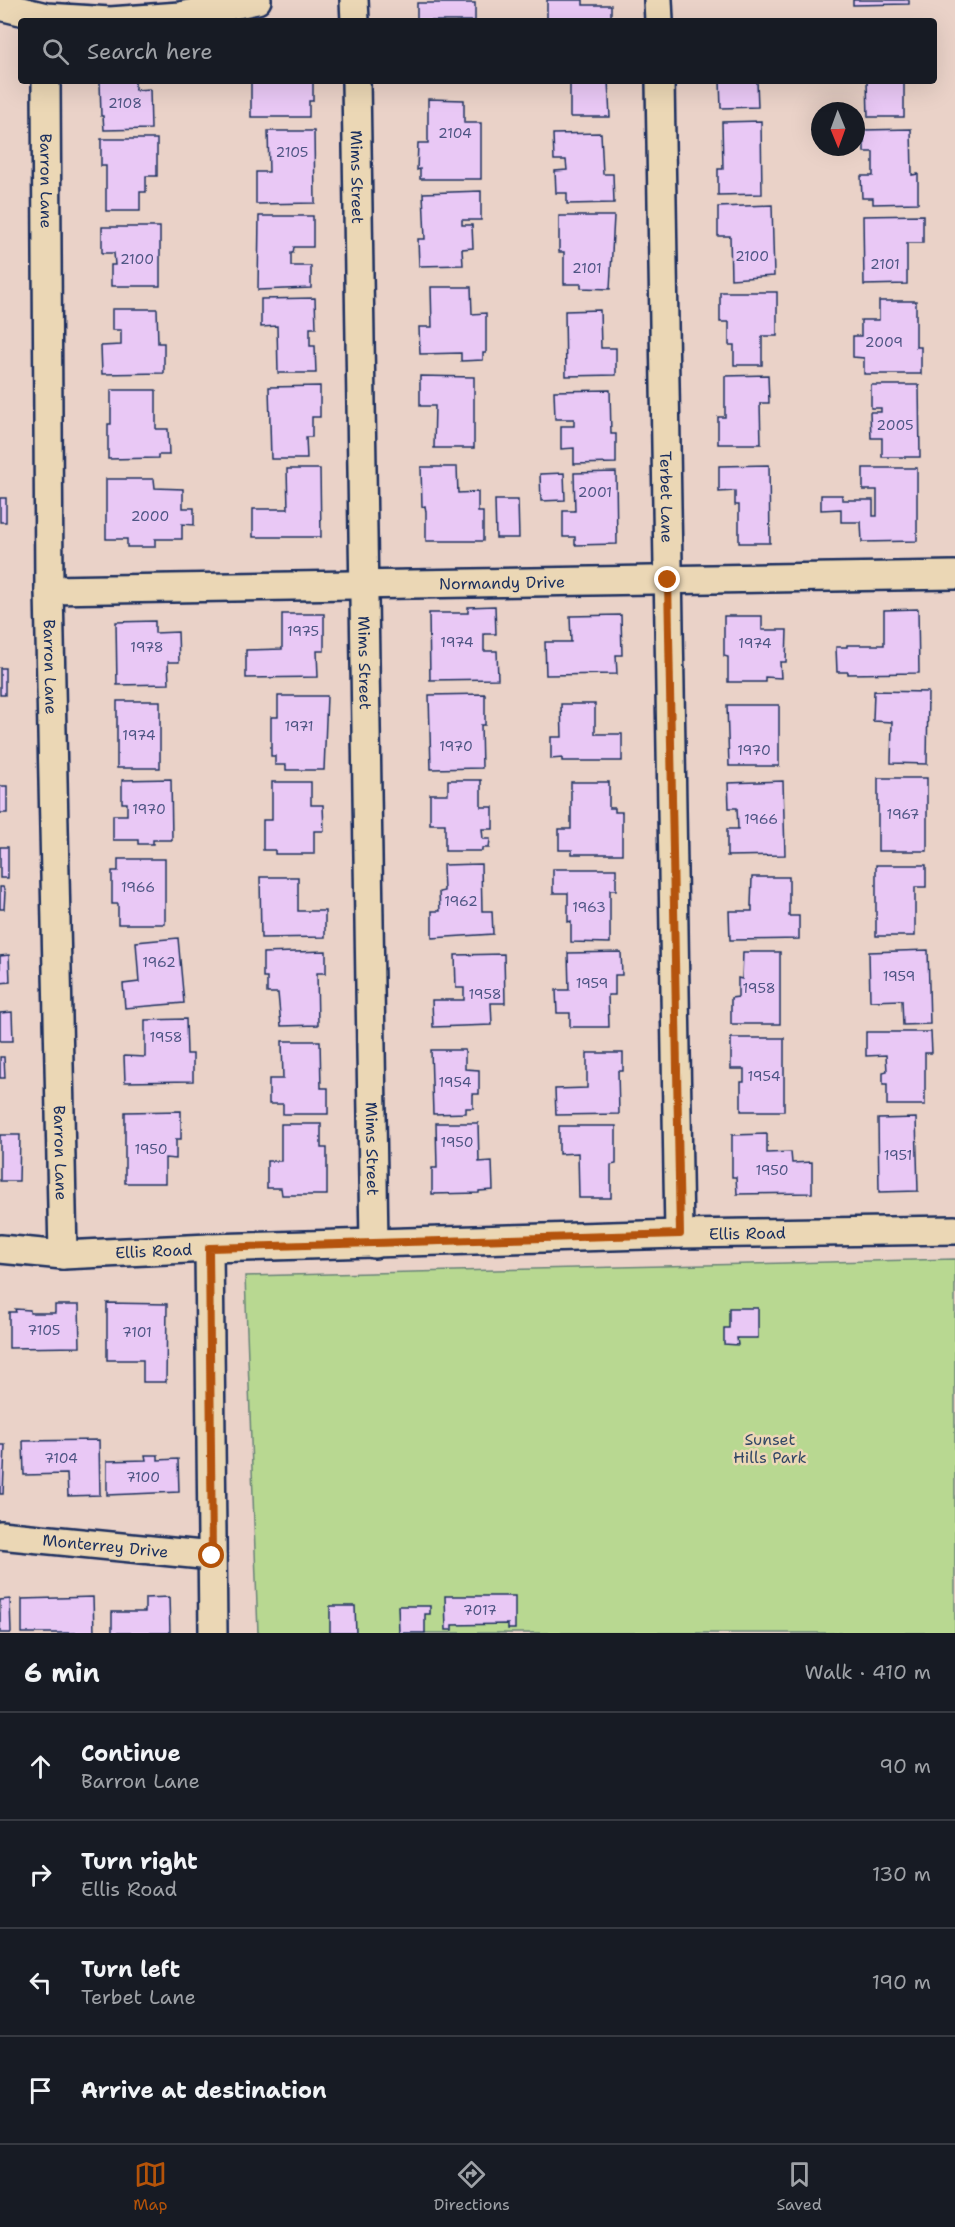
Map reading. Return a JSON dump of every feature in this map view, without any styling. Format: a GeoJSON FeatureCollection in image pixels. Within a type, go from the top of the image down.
{"type":"FeatureCollection","features":[{"type":"Feature","properties":{"kind":"street"},"geometry":{"type":"LineString","coordinates":[[152,18],[180,16],[257,0]]}},
{"type":"Feature","properties":{"kind":"street"},"geometry":{"type":"LineString","coordinates":[[354,0],[355,18]]}},
{"type":"Feature","properties":{"kind":"street"},"geometry":{"type":"LineString","coordinates":[[658,0],[659,18]]}},
{"type":"Feature","properties":{"kind":"street"},"geometry":{"type":"LineString","coordinates":[[0,6],[42,18]]}},
{"type":"Feature","properties":{"kind":"street","name":"Barron Lane"},"geometry":{"type":"LineString","coordinates":[[46,84],[49,590],[63,1255]]}},
{"type":"Feature","properties":{"kind":"street","name":"Mims Street"},"geometry":{"type":"LineString","coordinates":[[356,84],[374,1244]]}},
{"type":"Feature","properties":{"kind":"street","name":"Terbet Lane"},"geometry":{"type":"LineString","coordinates":[[660,84],[680,1234]]}},
{"type":"Feature","properties":{"kind":"street","name":"Normandy Drive"},"geometry":{"type":"LineString","coordinates":[[49,590],[955,575]]}},
{"type":"Feature","properties":{"kind":"street","name":"Ellis Road"},"geometry":{"type":"LineString","coordinates":[[0,1249],[63,1255],[209,1248],[680,1234],[955,1230]]}},
{"type":"Feature","properties":{"kind":"street"},"geometry":{"type":"LineString","coordinates":[[209,1248],[213,1633]]}},
{"type":"Feature","properties":{"kind":"street","name":"Monterrey Drive"},"geometry":{"type":"LineString","coordinates":[[0,1535],[212,1556]]}},
{"type":"Feature","properties":{"kind":"green space","name":"Sunset Hills Park"},"geometry":{"type":"Polygon","coordinates":[[[955,1259],[955,1633],[258,1633],[245,1276],[955,1259]]]}},
{"type":"Feature","properties":{"kind":"building"},"geometry":{"type":"Polygon","coordinates":[[[547,0],[583,0],[583,5],[611,5],[611,18],[547,18],[547,0]]]}},
{"type":"Feature","properties":{"kind":"building"},"geometry":{"type":"Polygon","coordinates":[[[853,0],[909,0],[909,4],[853,5],[853,0]]]}},
{"type":"Feature","properties":{"kind":"building"},"geometry":{"type":"Polygon","coordinates":[[[417,3],[475,3],[475,18],[417,18],[417,3]]]}},
{"type":"Feature","properties":{"kind":"building"},"geometry":{"type":"Polygon","coordinates":[[[100,84],[135,84],[135,90],[150,89],[151,129],[104,130],[103,116],[101,116],[100,84]]]}},
{"type":"Feature","properties":{"kind":"building"},"geometry":{"type":"Polygon","coordinates":[[[251,84],[313,84],[313,101],[309,101],[309,117],[251,117],[251,84]]]}},
{"type":"Feature","properties":{"kind":"building"},"geometry":{"type":"Polygon","coordinates":[[[570,84],[608,84],[610,117],[570,117],[570,84]]]}},
{"type":"Feature","properties":{"kind":"building"},"geometry":{"type":"Polygon","coordinates":[[[720,84],[757,84],[758,107],[721,108],[720,84]]]}},
{"type":"Feature","properties":{"kind":"building"},"geometry":{"type":"Polygon","coordinates":[[[867,84],[904,84],[904,117],[868,117],[867,84]]]}},
{"type":"Feature","properties":{"kind":"building"},"geometry":{"type":"Polygon","coordinates":[[[428,99],[464,100],[464,123],[481,123],[481,179],[420,179],[420,169],[417,170],[418,143],[428,143],[428,99]]]}},
{"type":"Feature","properties":{"kind":"building"},"geometry":{"type":"Polygon","coordinates":[[[761,121],[762,194],[718,195],[718,169],[723,169],[722,122],[761,121]]]}},
{"type":"Feature","properties":{"kind":"building"},"geometry":{"type":"Polygon","coordinates":[[[911,129],[912,175],[918,174],[918,203],[873,204],[873,198],[862,198],[861,176],[873,176],[873,152],[865,152],[865,130],[911,129]]]}},
{"type":"Feature","properties":{"kind":"building"},"geometry":{"type":"Polygon","coordinates":[[[268,131],[314,131],[315,203],[256,204],[256,172],[269,172],[268,131]]]}},
{"type":"Feature","properties":{"kind":"building"},"geometry":{"type":"Polygon","coordinates":[[[601,133],[603,174],[613,174],[614,203],[567,204],[567,193],[556,193],[555,171],[567,170],[566,160],[554,160],[553,134],[601,133]]]}},
{"type":"Feature","properties":{"kind":"building"},"geometry":{"type":"Polygon","coordinates":[[[101,139],[157,139],[157,176],[146,176],[146,192],[140,192],[140,211],[106,211],[106,166],[101,166],[101,139]]]}},
{"type":"Feature","properties":{"kind":"building"},"geometry":{"type":"Polygon","coordinates":[[[481,191],[481,220],[462,220],[462,225],[472,225],[473,248],[462,249],[463,265],[419,266],[418,239],[425,239],[423,193],[481,191]]]}},
{"type":"Feature","properties":{"kind":"building"},"geometry":{"type":"Polygon","coordinates":[[[772,205],[774,276],[731,279],[730,236],[718,236],[718,207],[772,205]]]}},
{"type":"Feature","properties":{"kind":"building"},"geometry":{"type":"Polygon","coordinates":[[[923,215],[923,243],[907,243],[907,284],[864,285],[863,216],[923,215]]]}},
{"type":"Feature","properties":{"kind":"building"},"geometry":{"type":"Polygon","coordinates":[[[259,216],[313,216],[313,247],[294,247],[291,253],[291,266],[311,266],[311,288],[258,290],[259,216]]]}},
{"type":"Feature","properties":{"kind":"building"},"geometry":{"type":"Polygon","coordinates":[[[559,216],[614,216],[610,289],[581,288],[581,284],[564,284],[564,252],[559,252],[559,216]]]}},
{"type":"Feature","properties":{"kind":"building"},"geometry":{"type":"Polygon","coordinates":[[[102,227],[160,227],[160,286],[111,286],[111,265],[115,265],[114,253],[102,253],[102,227]]]}},
{"type":"Feature","properties":{"kind":"building"},"geometry":{"type":"Polygon","coordinates":[[[431,287],[471,287],[472,314],[486,313],[486,353],[483,353],[483,360],[461,361],[461,353],[420,354],[419,327],[432,327],[431,287]]]}},
{"type":"Feature","properties":{"kind":"building"},"geometry":{"type":"Polygon","coordinates":[[[720,292],[777,292],[777,336],[762,336],[762,365],[734,365],[734,345],[729,345],[729,322],[720,322],[720,292]]]}},
{"type":"Feature","properties":{"kind":"building"},"geometry":{"type":"Polygon","coordinates":[[[315,298],[316,328],[310,328],[310,346],[315,346],[316,373],[278,373],[277,326],[261,327],[261,299],[315,298]]]}},
{"type":"Feature","properties":{"kind":"building"},"geometry":{"type":"Polygon","coordinates":[[[879,301],[916,301],[916,347],[921,347],[921,374],[864,374],[864,358],[853,357],[853,336],[861,336],[861,320],[879,320],[879,301]]]}},
{"type":"Feature","properties":{"kind":"building"},"geometry":{"type":"Polygon","coordinates":[[[112,309],[157,309],[158,343],[164,343],[164,373],[102,374],[101,346],[121,345],[121,330],[112,330],[112,309]]]}},
{"type":"Feature","properties":{"kind":"building"},"geometry":{"type":"Polygon","coordinates":[[[600,310],[601,348],[616,348],[616,375],[566,376],[565,311],[600,310]]]}},
{"type":"Feature","properties":{"kind":"building"},"geometry":{"type":"Polygon","coordinates":[[[768,375],[769,403],[760,403],[761,444],[718,444],[718,417],[725,417],[725,376],[768,375]]]}},
{"type":"Feature","properties":{"kind":"building"},"geometry":{"type":"Polygon","coordinates":[[[420,376],[474,377],[474,448],[434,448],[435,406],[420,406],[420,376]]]}},
{"type":"Feature","properties":{"kind":"building"},"geometry":{"type":"Polygon","coordinates":[[[871,385],[919,385],[920,457],[882,457],[882,438],[871,438],[870,412],[881,412],[881,408],[871,408],[871,385]]]}},
{"type":"Feature","properties":{"kind":"building"},"geometry":{"type":"Polygon","coordinates":[[[320,386],[320,417],[312,417],[312,437],[306,437],[307,459],[271,459],[269,387],[320,386]]]}},
{"type":"Feature","properties":{"kind":"building"},"geometry":{"type":"Polygon","coordinates":[[[111,390],[156,390],[156,429],[168,429],[169,455],[158,455],[158,458],[108,459],[111,390]]]}},
{"type":"Feature","properties":{"kind":"building"},"geometry":{"type":"Polygon","coordinates":[[[610,390],[611,434],[616,434],[616,463],[574,464],[574,448],[561,449],[561,426],[574,426],[574,419],[555,419],[554,391],[610,390]]]}},
{"type":"Feature","properties":{"kind":"building"},"geometry":{"type":"Polygon","coordinates":[[[769,465],[770,543],[739,543],[739,505],[735,505],[735,491],[719,492],[719,466],[769,465]]]}},
{"type":"Feature","properties":{"kind":"building"},"geometry":{"type":"Polygon","coordinates":[[[421,467],[457,467],[458,493],[478,492],[478,512],[483,512],[483,541],[426,541],[426,512],[425,506],[422,507],[421,467]]]}},
{"type":"Feature","properties":{"kind":"building"},"geometry":{"type":"Polygon","coordinates":[[[863,468],[917,468],[917,541],[862,542],[861,522],[841,522],[841,509],[821,510],[821,495],[842,495],[842,500],[873,500],[873,516],[877,516],[877,490],[863,490],[863,468]]]}},
{"type":"Feature","properties":{"kind":"building"},"geometry":{"type":"Polygon","coordinates":[[[287,469],[320,469],[321,537],[253,537],[253,509],[288,509],[287,469]]]}},
{"type":"Feature","properties":{"kind":"building"},"geometry":{"type":"Polygon","coordinates":[[[616,472],[617,544],[575,545],[575,537],[563,537],[563,511],[575,511],[574,473],[616,472]]]}},
{"type":"Feature","properties":{"kind":"building"},"geometry":{"type":"Polygon","coordinates":[[[564,473],[565,500],[541,501],[540,474],[564,473]]]}},
{"type":"Feature","properties":{"kind":"building"},"geometry":{"type":"Polygon","coordinates":[[[106,479],[154,479],[155,488],[183,489],[183,508],[194,508],[194,525],[182,524],[182,539],[155,539],[155,547],[127,547],[127,539],[106,539],[106,479]]]}},
{"type":"Feature","properties":{"kind":"building"},"geometry":{"type":"Polygon","coordinates":[[[0,498],[6,498],[6,522],[0,522],[0,498]]]}},
{"type":"Feature","properties":{"kind":"building"},"geometry":{"type":"Polygon","coordinates":[[[495,500],[518,500],[519,538],[496,538],[495,500]]]}},
{"type":"Feature","properties":{"kind":"building"},"geometry":{"type":"Polygon","coordinates":[[[495,606],[496,634],[484,634],[484,651],[497,651],[498,679],[430,680],[429,613],[468,613],[468,607],[495,606]]]}},
{"type":"Feature","properties":{"kind":"building"},"geometry":{"type":"Polygon","coordinates":[[[918,609],[919,673],[848,674],[848,672],[837,672],[836,647],[884,645],[884,610],[918,609]]]}},
{"type":"Feature","properties":{"kind":"building"},"geometry":{"type":"Polygon","coordinates":[[[282,614],[324,614],[324,651],[317,651],[318,677],[246,678],[246,650],[282,649],[282,614]]]}},
{"type":"Feature","properties":{"kind":"building"},"geometry":{"type":"Polygon","coordinates":[[[621,615],[622,655],[616,655],[617,674],[546,675],[545,642],[571,642],[570,616],[621,615]]]}},
{"type":"Feature","properties":{"kind":"building"},"geometry":{"type":"Polygon","coordinates":[[[724,616],[762,616],[762,630],[787,630],[786,662],[780,662],[781,678],[765,677],[765,682],[728,682],[728,657],[724,656],[724,616]]]}},
{"type":"Feature","properties":{"kind":"building"},"geometry":{"type":"Polygon","coordinates":[[[155,621],[155,633],[178,632],[179,662],[168,662],[169,684],[117,685],[116,622],[155,621]]]}},
{"type":"Feature","properties":{"kind":"building"},"geometry":{"type":"Polygon","coordinates":[[[0,668],[5,668],[5,695],[0,695],[0,668]]]}},
{"type":"Feature","properties":{"kind":"building"},"geometry":{"type":"Polygon","coordinates":[[[874,691],[928,692],[927,764],[891,763],[892,722],[873,721],[874,691]]]}},
{"type":"Feature","properties":{"kind":"building"},"geometry":{"type":"Polygon","coordinates":[[[485,694],[485,725],[481,725],[482,768],[431,769],[429,695],[485,694]]]}},
{"type":"Feature","properties":{"kind":"building"},"geometry":{"type":"Polygon","coordinates":[[[278,696],[327,696],[324,770],[286,770],[286,765],[275,765],[275,756],[271,756],[271,717],[278,717],[278,696]]]}},
{"type":"Feature","properties":{"kind":"building"},"geometry":{"type":"Polygon","coordinates":[[[117,701],[160,701],[160,768],[117,768],[117,701]]]}},
{"type":"Feature","properties":{"kind":"building"},"geometry":{"type":"Polygon","coordinates":[[[561,704],[595,704],[595,734],[622,734],[622,761],[551,759],[551,737],[562,737],[561,704]]]}},
{"type":"Feature","properties":{"kind":"building"},"geometry":{"type":"Polygon","coordinates":[[[727,705],[779,705],[779,766],[729,766],[727,705]]]}},
{"type":"Feature","properties":{"kind":"building"},"geometry":{"type":"Polygon","coordinates":[[[878,778],[927,778],[927,851],[878,851],[878,778]]]}},
{"type":"Feature","properties":{"kind":"building"},"geometry":{"type":"Polygon","coordinates":[[[171,779],[172,840],[153,840],[153,844],[138,844],[138,840],[113,840],[113,815],[127,815],[127,803],[122,803],[122,780],[171,779]]]}},
{"type":"Feature","properties":{"kind":"building"},"geometry":{"type":"Polygon","coordinates":[[[448,780],[481,780],[481,807],[493,807],[493,829],[482,829],[483,839],[490,839],[489,848],[482,848],[482,851],[445,851],[445,824],[430,824],[430,794],[448,794],[448,780]]]}},
{"type":"Feature","properties":{"kind":"building"},"geometry":{"type":"Polygon","coordinates":[[[783,781],[785,855],[727,856],[727,829],[738,829],[737,808],[729,808],[728,783],[783,781]]]}},
{"type":"Feature","properties":{"kind":"building"},"geometry":{"type":"Polygon","coordinates":[[[272,782],[311,782],[311,805],[323,805],[324,831],[314,831],[314,854],[275,854],[275,850],[263,850],[263,820],[272,820],[272,782]]]}},
{"type":"Feature","properties":{"kind":"building"},"geometry":{"type":"Polygon","coordinates":[[[571,782],[609,782],[609,808],[615,808],[615,812],[622,812],[622,854],[572,854],[572,850],[559,850],[559,829],[571,829],[571,782]]]}},
{"type":"Feature","properties":{"kind":"building"},"geometry":{"type":"Polygon","coordinates":[[[0,786],[7,786],[7,813],[0,813],[0,786]]]}},
{"type":"Feature","properties":{"kind":"building"},"geometry":{"type":"Polygon","coordinates":[[[0,847],[8,847],[8,878],[0,878],[0,847]]]}},
{"type":"Feature","properties":{"kind":"building"},"geometry":{"type":"Polygon","coordinates":[[[118,859],[165,859],[165,924],[118,924],[118,904],[112,904],[112,871],[118,871],[118,859]]]}},
{"type":"Feature","properties":{"kind":"building"},"geometry":{"type":"Polygon","coordinates":[[[481,864],[482,911],[492,911],[493,934],[432,938],[432,911],[440,911],[439,892],[444,891],[443,865],[481,864]]]}},
{"type":"Feature","properties":{"kind":"building"},"geometry":{"type":"Polygon","coordinates":[[[876,865],[926,865],[926,887],[915,887],[915,936],[876,936],[876,865]]]}},
{"type":"Feature","properties":{"kind":"building"},"geometry":{"type":"Polygon","coordinates":[[[553,869],[616,869],[616,890],[610,890],[610,943],[571,942],[568,893],[553,893],[553,869]]]}},
{"type":"Feature","properties":{"kind":"building"},"geometry":{"type":"Polygon","coordinates":[[[260,877],[298,877],[298,911],[325,911],[325,937],[261,938],[260,877]]]}},
{"type":"Feature","properties":{"kind":"building"},"geometry":{"type":"Polygon","coordinates":[[[752,877],[789,877],[789,916],[799,916],[799,939],[730,940],[729,911],[752,911],[752,877]]]}},
{"type":"Feature","properties":{"kind":"building"},"geometry":{"type":"Polygon","coordinates":[[[0,887],[3,887],[5,892],[4,909],[0,909],[0,887]]]}},
{"type":"Feature","properties":{"kind":"building"},"geometry":{"type":"Polygon","coordinates":[[[178,938],[184,1003],[125,1008],[123,984],[139,982],[136,942],[178,938]]]}},
{"type":"Feature","properties":{"kind":"building"},"geometry":{"type":"Polygon","coordinates":[[[928,950],[930,1024],[903,1025],[902,1000],[870,1001],[869,952],[928,950]]]}},
{"type":"Feature","properties":{"kind":"building"},"geometry":{"type":"Polygon","coordinates":[[[326,951],[326,973],[317,973],[318,1025],[281,1026],[278,993],[267,993],[267,978],[263,978],[263,953],[326,951]]]}},
{"type":"Feature","properties":{"kind":"building"},"geometry":{"type":"Polygon","coordinates":[[[621,952],[622,975],[615,975],[615,995],[608,995],[609,1027],[570,1027],[570,1013],[557,1013],[556,990],[569,990],[568,953],[621,952]]]}},
{"type":"Feature","properties":{"kind":"building"},"geometry":{"type":"Polygon","coordinates":[[[743,952],[780,952],[780,1024],[731,1024],[731,998],[738,997],[738,978],[742,979],[743,952]]]}},
{"type":"Feature","properties":{"kind":"building"},"geometry":{"type":"Polygon","coordinates":[[[504,954],[505,1003],[491,1003],[492,1025],[433,1027],[432,1000],[464,1000],[464,988],[456,988],[455,955],[504,954]]]}},
{"type":"Feature","properties":{"kind":"building"},"geometry":{"type":"Polygon","coordinates":[[[9,955],[10,982],[0,983],[0,956],[9,955]]]}},
{"type":"Feature","properties":{"kind":"building"},"geometry":{"type":"Polygon","coordinates":[[[12,1012],[13,1041],[0,1041],[0,1013],[12,1012]]]}},
{"type":"Feature","properties":{"kind":"building"},"geometry":{"type":"Polygon","coordinates":[[[186,1019],[187,1054],[193,1054],[193,1081],[125,1082],[124,1056],[145,1057],[145,1020],[186,1019]]]}},
{"type":"Feature","properties":{"kind":"building"},"geometry":{"type":"Polygon","coordinates":[[[866,1032],[931,1032],[932,1053],[925,1053],[925,1105],[887,1105],[887,1084],[883,1084],[883,1072],[887,1071],[886,1055],[866,1056],[866,1032]]]}},
{"type":"Feature","properties":{"kind":"building"},"geometry":{"type":"Polygon","coordinates":[[[731,1038],[784,1038],[784,1111],[741,1111],[741,1082],[744,1082],[744,1069],[731,1069],[731,1038]]]}},
{"type":"Feature","properties":{"kind":"building"},"geometry":{"type":"Polygon","coordinates":[[[282,1041],[320,1041],[321,1088],[328,1088],[328,1114],[283,1114],[283,1104],[269,1104],[269,1079],[283,1079],[282,1041]]]}},
{"type":"Feature","properties":{"kind":"building"},"geometry":{"type":"Polygon","coordinates":[[[431,1050],[465,1050],[465,1069],[479,1070],[479,1094],[473,1094],[473,1108],[466,1108],[466,1113],[433,1114],[431,1050]]]}},
{"type":"Feature","properties":{"kind":"building"},"geometry":{"type":"Polygon","coordinates":[[[587,1053],[623,1053],[623,1071],[618,1071],[619,1114],[556,1115],[555,1089],[587,1088],[587,1053]]]}},
{"type":"Feature","properties":{"kind":"building"},"geometry":{"type":"Polygon","coordinates":[[[0,1057],[4,1057],[5,1078],[0,1078],[0,1057]]]}},
{"type":"Feature","properties":{"kind":"building"},"geometry":{"type":"Polygon","coordinates":[[[181,1111],[181,1139],[176,1139],[176,1159],[165,1158],[165,1183],[125,1183],[125,1112],[181,1111]]]}},
{"type":"Feature","properties":{"kind":"building"},"geometry":{"type":"Polygon","coordinates":[[[916,1118],[918,1191],[879,1192],[878,1119],[916,1118]]]}},
{"type":"Feature","properties":{"kind":"building"},"geometry":{"type":"Polygon","coordinates":[[[436,1123],[478,1123],[479,1162],[492,1161],[493,1190],[479,1191],[479,1193],[432,1194],[432,1168],[437,1168],[436,1123]]]}},
{"type":"Feature","properties":{"kind":"building"},"geometry":{"type":"Polygon","coordinates":[[[281,1124],[321,1124],[321,1148],[327,1148],[327,1195],[282,1195],[281,1188],[267,1188],[267,1161],[281,1161],[281,1124]]]}},
{"type":"Feature","properties":{"kind":"building"},"geometry":{"type":"Polygon","coordinates":[[[559,1126],[616,1126],[616,1164],[611,1165],[611,1198],[579,1198],[578,1153],[559,1154],[559,1126]]]}},
{"type":"Feature","properties":{"kind":"building"},"geometry":{"type":"Polygon","coordinates":[[[767,1134],[767,1153],[791,1152],[792,1163],[812,1162],[812,1193],[737,1194],[736,1177],[732,1177],[732,1135],[767,1134]]]}},
{"type":"Feature","properties":{"kind":"building"},"geometry":{"type":"Polygon","coordinates":[[[0,1135],[20,1135],[19,1181],[0,1181],[0,1135]]]}},
{"type":"Feature","properties":{"kind":"building"},"geometry":{"type":"Polygon","coordinates":[[[107,1303],[167,1304],[166,1382],[143,1382],[143,1360],[107,1360],[107,1303]]]}},
{"type":"Feature","properties":{"kind":"building"},"geometry":{"type":"Polygon","coordinates":[[[55,1305],[79,1305],[80,1347],[9,1348],[9,1312],[16,1312],[15,1309],[30,1310],[30,1313],[55,1313],[55,1305]]]}},
{"type":"Feature","properties":{"kind":"building"},"geometry":{"type":"Polygon","coordinates":[[[729,1308],[758,1308],[758,1338],[737,1338],[738,1345],[724,1344],[724,1328],[729,1328],[729,1308]]]}},
{"type":"Feature","properties":{"kind":"building"},"geometry":{"type":"Polygon","coordinates":[[[99,1440],[100,1495],[68,1496],[67,1474],[24,1475],[23,1441],[99,1440]]]}},
{"type":"Feature","properties":{"kind":"building"},"geometry":{"type":"Polygon","coordinates":[[[0,1445],[5,1445],[3,1494],[0,1494],[0,1445]]]}},
{"type":"Feature","properties":{"kind":"building"},"geometry":{"type":"Polygon","coordinates":[[[145,1455],[158,1455],[158,1460],[178,1459],[179,1492],[107,1495],[107,1461],[146,1460],[145,1455]]]}},
{"type":"Feature","properties":{"kind":"building"},"geometry":{"type":"Polygon","coordinates":[[[445,1596],[515,1596],[515,1629],[508,1629],[508,1624],[452,1625],[452,1630],[446,1630],[445,1596]]]}},
{"type":"Feature","properties":{"kind":"building"},"geometry":{"type":"Polygon","coordinates":[[[93,1597],[94,1633],[22,1633],[22,1599],[93,1597]]]}},
{"type":"Feature","properties":{"kind":"building"},"geometry":{"type":"Polygon","coordinates":[[[169,1597],[170,1633],[112,1633],[112,1612],[145,1612],[145,1598],[169,1597]]]}},
{"type":"Feature","properties":{"kind":"building"},"geometry":{"type":"Polygon","coordinates":[[[10,1599],[11,1633],[0,1633],[0,1600],[10,1599]]]}},
{"type":"Feature","properties":{"kind":"building"},"geometry":{"type":"Polygon","coordinates":[[[330,1606],[355,1606],[356,1633],[330,1633],[330,1606]]]}},
{"type":"Feature","properties":{"kind":"building"},"geometry":{"type":"Polygon","coordinates":[[[398,1606],[430,1606],[430,1614],[425,1614],[425,1633],[399,1633],[398,1606]]]}},
{"type":"Feature","properties":{"kind":"route"},"geometry":{"type":"LineString","coordinates":[[212,1556],[209,1248],[680,1234],[668,580]]}}]}
